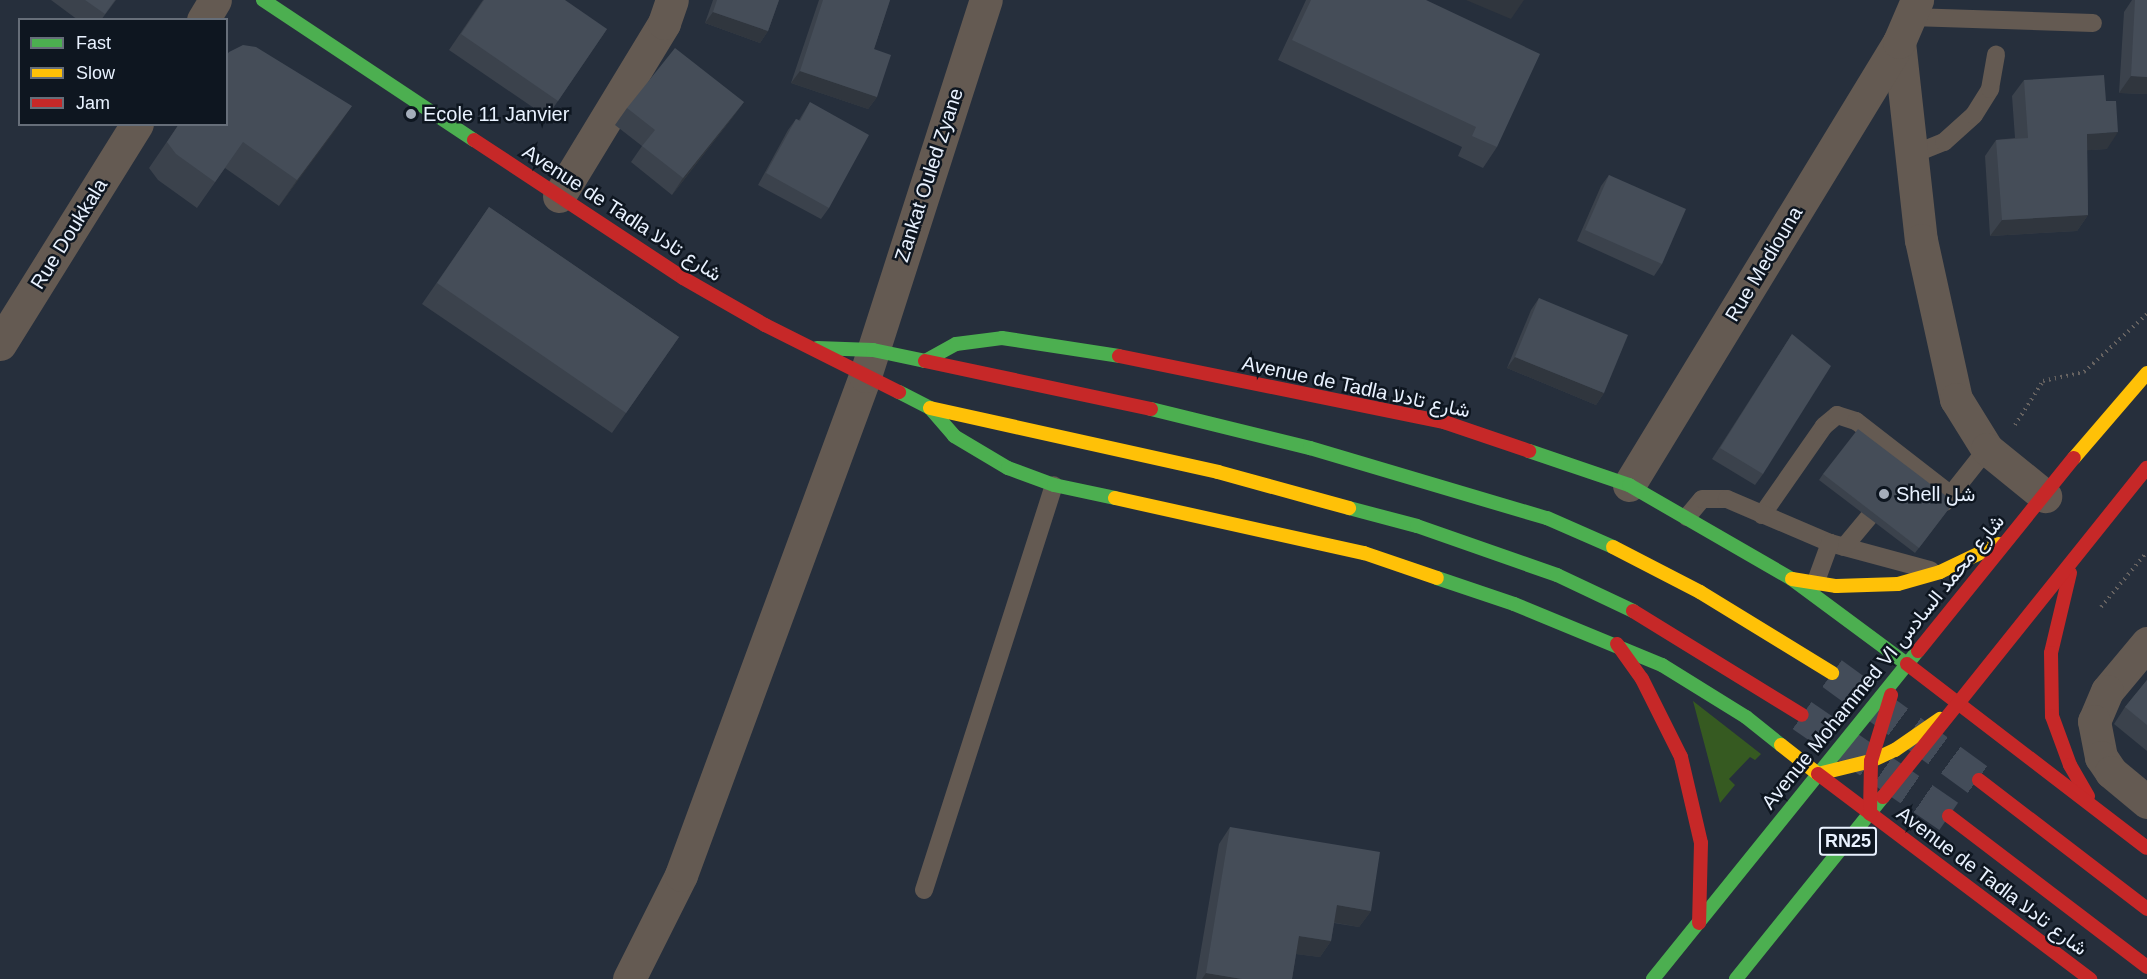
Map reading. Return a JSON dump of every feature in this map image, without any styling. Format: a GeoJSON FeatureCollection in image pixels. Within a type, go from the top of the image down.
{"type":"FeatureCollection","features":[{"type":"Feature","properties":{"kind":"main road","name":"Avenue de Tadla شارع تادلا"},"geometry":{"type":"LineString","coordinates":[[263,0],[683,278],[815,348],[869,363],[925,361],[1180,415],[1310,448],[1547,518],[1624,552],[1700,592],[1832,673]]}},
{"type":"Feature","properties":{"kind":"main road","name":"Avenue de Tadla شارع تادلا"},"geometry":{"type":"LineString","coordinates":[[925,361],[956,344],[1002,338],[1110,354],[1444,422],[1629,485],[1688,516],[1792,579],[2147,848]]}},
{"type":"Feature","properties":{"kind":"main road","name":"Avenue de Tadla شارع تادلا"},"geometry":{"type":"LineString","coordinates":[[815,348],[869,363],[930,408],[941,424],[978,451],[1054,485],[1364,553],[1514,603],[1617,644],[1705,689],[2090,979]]}},
{"type":"Feature","properties":{"kind":"main road","name":"Avenue Mohammed VI شارع محمد السادس"},"geometry":{"type":"LineString","coordinates":[[1653,979],[1907,664],[2147,373]]}},
{"type":"Feature","properties":{"kind":"main road","name":"Avenue de Tadla شارع تادلا"},"geometry":{"type":"LineString","coordinates":[[930,408],[1218,472],[1417,526],[1557,575],[1623,605],[1802,715]]}},
{"type":"Feature","properties":{"kind":"main road","name":"RN25"},"geometry":{"type":"LineString","coordinates":[[1736,979],[2147,468]]}},
{"type":"Feature","properties":{"kind":"main road"},"geometry":{"type":"LineString","coordinates":[[1792,579],[1815,584],[1877,586],[1940,572],[2009,539]]}},
{"type":"Feature","properties":{"kind":"main road"},"geometry":{"type":"LineString","coordinates":[[2077,554],[2056,622],[2051,653],[2052,716],[2070,765],[2097,810]]}},
{"type":"Feature","properties":{"kind":"main road"},"geometry":{"type":"LineString","coordinates":[[1617,644],[1664,717],[1684,767],[1701,843],[1699,923]]}},
{"type":"Feature","properties":{"kind":"main road","name":"Avenue de Tadla شارع تادلا"},"geometry":{"type":"LineString","coordinates":[[1870,814],[1871,761],[1884,712],[1907,664]]}},
{"type":"Feature","properties":{"kind":"main road"},"geometry":{"type":"LineString","coordinates":[[1818,774],[1871,761],[1918,736],[1958,703]]}},
{"type":"Feature","properties":{"kind":"main road"},"geometry":{"type":"LineString","coordinates":[[1979,780],[2147,909]]}},
{"type":"Feature","properties":{"kind":"main road","name":"Avenue de Tadla شارع تادلا"},"geometry":{"type":"LineString","coordinates":[[1949,816],[2147,967]]}},
{"type":"Feature","properties":{"kind":"street"},"geometry":{"type":"LineString","coordinates":[[204,18],[216,0]]}},
{"type":"Feature","properties":{"kind":"street"},"geometry":{"type":"LineString","coordinates":[[559,196],[664,23],[672,0]]}},
{"type":"Feature","properties":{"kind":"street","name":"Zankat Ouled Zyane"},"geometry":{"type":"LineString","coordinates":[[629,979],[681,875],[869,363],[986,0]]}},
{"type":"Feature","properties":{"kind":"street"},"geometry":{"type":"LineString","coordinates":[[1909,20],[1909,156],[1948,370],[1956,399],[1991,453],[2044,496]]}},
{"type":"Feature","properties":{"kind":"street","name":"Rue Mediouna"},"geometry":{"type":"LineString","coordinates":[[1629,485],[1909,20]]}},
{"type":"Feature","properties":{"kind":"street","name":"Rue Doukkala"},"geometry":{"type":"LineString","coordinates":[[0,344],[136,126]]}},
{"type":"Feature","properties":{"kind":"street"},"geometry":{"type":"LineString","coordinates":[[2137,794],[2101,757],[2094,721],[2107,691],[2147,643]]}},
{"type":"Feature","properties":{"kind":"lane"},"geometry":{"type":"LineString","coordinates":[[1909,20],[2093,23]]}},
{"type":"Feature","properties":{"kind":"lane"},"geometry":{"type":"LineString","coordinates":[[1909,156],[1944,142],[1974,115],[1990,89],[1996,55]]}},
{"type":"Feature","properties":{"kind":"lane"},"geometry":{"type":"LineString","coordinates":[[1762,515],[1824,426],[1837,416],[1856,421],[1951,495]]}},
{"type":"Feature","properties":{"kind":"lane"},"geometry":{"type":"LineString","coordinates":[[1930,520],[1991,453]]}},
{"type":"Feature","properties":{"kind":"lane"},"geometry":{"type":"LineString","coordinates":[[1815,584],[1837,545],[1912,465]]}},
{"type":"Feature","properties":{"kind":"lane"},"geometry":{"type":"LineString","coordinates":[[924,890],[1054,485]]}},
{"type":"Feature","properties":{"kind":"lane"},"geometry":{"type":"LineString","coordinates":[[1688,516],[1702,500],[1714,497],[1727,499],[1837,545],[1940,572]]}},
{"type":"Feature","properties":{"kind":"lane"},"geometry":{"type":"LineString","coordinates":[[1897,562],[1910,545]]}},
{"type":"Feature","properties":{"kind":"path"},"geometry":{"type":"LineString","coordinates":[[1991,453],[2043,381],[2084,372],[2147,314]]}},
{"type":"Feature","properties":{"kind":"green space"},"geometry":{"type":"Polygon","coordinates":[[[1693,701],[1761,754],[1755,760],[1750,757],[1729,779],[1735,785],[1720,803],[1693,701]]]}},
{"type":"Feature","properties":{"kind":"building"},"geometry":{"type":"Polygon","coordinates":[[[85,0],[115,0],[105,14],[85,0]]]}},
{"type":"Feature","properties":{"kind":"building"},"geometry":{"type":"Polygon","coordinates":[[[484,0],[565,0],[607,29],[558,101],[461,34],[484,0]]]}},
{"type":"Feature","properties":{"kind":"building"},"geometry":{"type":"Polygon","coordinates":[[[717,0],[779,0],[768,31],[713,12],[717,0]]]}},
{"type":"Feature","properties":{"kind":"building"},"geometry":{"type":"Polygon","coordinates":[[[823,0],[890,0],[874,49],[891,55],[877,97],[800,71],[823,0]]]}},
{"type":"Feature","properties":{"kind":"building"},"geometry":{"type":"Polygon","coordinates":[[[1311,0],[1426,0],[1540,54],[1497,147],[1472,136],[1476,127],[1292,40],[1311,0]]]}},
{"type":"Feature","properties":{"kind":"building"},"geometry":{"type":"Polygon","coordinates":[[[2135,0],[2147,0],[2147,77],[2131,76],[2135,0]]]}},
{"type":"Feature","properties":{"kind":"building"},"geometry":{"type":"Polygon","coordinates":[[[243,45],[256,47],[352,106],[297,180],[243,142],[215,182],[176,154],[167,142],[178,126],[228,126],[229,52],[243,45]]]}},
{"type":"Feature","properties":{"kind":"building"},"geometry":{"type":"Polygon","coordinates":[[[675,48],[744,102],[683,178],[642,146],[655,130],[627,108],[675,48]]]}},
{"type":"Feature","properties":{"kind":"building"},"geometry":{"type":"Polygon","coordinates":[[[2104,75],[2106,101],[2116,101],[2118,132],[2087,134],[2088,215],[2002,220],[1996,140],[2028,138],[2024,80],[2104,75]]]}},
{"type":"Feature","properties":{"kind":"building"},"geometry":{"type":"Polygon","coordinates":[[[810,102],[869,135],[829,208],[766,173],[796,119],[800,121],[810,102]]]}},
{"type":"Feature","properties":{"kind":"building"},"geometry":{"type":"Polygon","coordinates":[[[1609,175],[1686,209],[1662,264],[1585,230],[1609,175]]]}},
{"type":"Feature","properties":{"kind":"building"},"geometry":{"type":"Polygon","coordinates":[[[489,207],[679,337],[626,413],[437,283],[489,207]]]}},
{"type":"Feature","properties":{"kind":"building"},"geometry":{"type":"Polygon","coordinates":[[[1539,298],[1628,335],[1604,393],[1515,357],[1539,298]]]}},
{"type":"Feature","properties":{"kind":"building"},"geometry":{"type":"Polygon","coordinates":[[[1792,334],[1831,366],[1763,474],[1720,448],[1792,334]]]}},
{"type":"Feature","properties":{"kind":"building","name":"Shell شل"},"geometry":{"type":"Polygon","coordinates":[[[1858,429],[1954,502],[1919,548],[1823,474],[1858,429]]]}},
{"type":"Feature","properties":{"kind":"building"},"geometry":{"type":"Polygon","coordinates":[[[2147,680],[2147,725],[2125,707],[2147,680]]]}},
{"type":"Feature","properties":{"kind":"building"},"geometry":{"type":"Polygon","coordinates":[[[1230,827],[1380,852],[1371,911],[1337,905],[1331,941],[1299,936],[1292,979],[1242,979],[1206,973],[1230,827]]]}},
{"type":"Feature","properties":{"kind":"tunnel"},"geometry":{"type":"LineString","coordinates":[[1832,673],[1979,780]]}},
{"type":"Feature","properties":{"kind":"tunnel"},"geometry":{"type":"LineString","coordinates":[[1802,715],[1949,816]]}},
{"type":"Feature","properties":{"kind":"traffic: fast"},"geometry":{"type":"LineString","coordinates":[[263,0],[474,140]]}},
{"type":"Feature","properties":{"kind":"traffic: fast"},"geometry":{"type":"LineString","coordinates":[[817,348],[873,350],[925,361],[956,344],[1002,338],[1119,356]]}},
{"type":"Feature","properties":{"kind":"traffic: fast"},"geometry":{"type":"LineString","coordinates":[[899,392],[930,408],[954,436],[1008,468],[1054,485],[1115,498]]}},
{"type":"Feature","properties":{"kind":"traffic: fast"},"geometry":{"type":"LineString","coordinates":[[1151,409],[1310,448],[1547,518],[1613,547]]}},
{"type":"Feature","properties":{"kind":"traffic: fast"},"geometry":{"type":"LineString","coordinates":[[1529,451],[1629,485],[1792,579],[1907,664]]}},
{"type":"Feature","properties":{"kind":"traffic: fast"},"geometry":{"type":"LineString","coordinates":[[1349,508],[1417,526],[1557,575],[1633,611]]}},
{"type":"Feature","properties":{"kind":"traffic: fast"},"geometry":{"type":"LineString","coordinates":[[1437,578],[1514,604],[1662,665],[1746,717],[1781,745]]}},
{"type":"Feature","properties":{"kind":"traffic: fast"},"geometry":{"type":"LineString","coordinates":[[1653,979],[1918,651]]}},
{"type":"Feature","properties":{"kind":"traffic: fast"},"geometry":{"type":"LineString","coordinates":[[1736,979],[1883,797]]}},
{"type":"Feature","properties":{"kind":"traffic: slow"},"geometry":{"type":"LineString","coordinates":[[2074,458],[2147,373]]}},
{"type":"Feature","properties":{"kind":"traffic: slow"},"geometry":{"type":"LineString","coordinates":[[930,408],[1218,472],[1349,508]]}},
{"type":"Feature","properties":{"kind":"traffic: slow"},"geometry":{"type":"LineString","coordinates":[[1115,498],[1364,553],[1437,578]]}},
{"type":"Feature","properties":{"kind":"traffic: slow"},"geometry":{"type":"LineString","coordinates":[[1792,579],[1836,586],[1898,584],[1940,572],[1999,544]]}},
{"type":"Feature","properties":{"kind":"traffic: slow"},"geometry":{"type":"LineString","coordinates":[[1613,547],[1700,592],[1832,673]]}},
{"type":"Feature","properties":{"kind":"traffic: slow"},"geometry":{"type":"LineString","coordinates":[[1781,745],[1818,774],[1871,761],[1895,750],[1940,719]]}},
{"type":"Feature","properties":{"kind":"traffic: jam"},"geometry":{"type":"LineString","coordinates":[[474,140],[683,278],[765,325],[899,392]]}},
{"type":"Feature","properties":{"kind":"traffic: jam"},"geometry":{"type":"LineString","coordinates":[[1119,356],[1444,422],[1529,451]]}},
{"type":"Feature","properties":{"kind":"traffic: jam"},"geometry":{"type":"LineString","coordinates":[[925,361],[1151,409]]}},
{"type":"Feature","properties":{"kind":"traffic: jam"},"geometry":{"type":"LineString","coordinates":[[1918,651],[2074,458]]}},
{"type":"Feature","properties":{"kind":"traffic: jam"},"geometry":{"type":"LineString","coordinates":[[1883,797],[2147,468]]}},
{"type":"Feature","properties":{"kind":"traffic: jam"},"geometry":{"type":"LineString","coordinates":[[2070,573],[2051,653],[2052,716],[2070,765],[2088,796]]}},
{"type":"Feature","properties":{"kind":"traffic: jam"},"geometry":{"type":"LineString","coordinates":[[1633,611],[1802,715]]}},
{"type":"Feature","properties":{"kind":"traffic: jam"},"geometry":{"type":"LineString","coordinates":[[1617,644],[1642,679],[1681,757],[1701,843],[1699,923]]}},
{"type":"Feature","properties":{"kind":"traffic: jam"},"geometry":{"type":"LineString","coordinates":[[1907,664],[2147,848]]}},
{"type":"Feature","properties":{"kind":"traffic: jam"},"geometry":{"type":"LineString","coordinates":[[1870,814],[1871,761],[1891,695]]}},
{"type":"Feature","properties":{"kind":"traffic: jam"},"geometry":{"type":"LineString","coordinates":[[1818,774],[2090,979]]}},
{"type":"Feature","properties":{"kind":"traffic: jam"},"geometry":{"type":"LineString","coordinates":[[1979,780],[2147,909]]}},
{"type":"Feature","properties":{"kind":"traffic: jam"},"geometry":{"type":"LineString","coordinates":[[1949,816],[2147,967]]}},
{"type":"Feature","properties":{"kind":"place","name":"Ecole 11 Janvier"},"geometry":{"type":"Point","coordinates":[411,114]}},
{"type":"Feature","properties":{"kind":"place","name":"Shell شل"},"geometry":{"type":"Point","coordinates":[1884,494]}}]}
